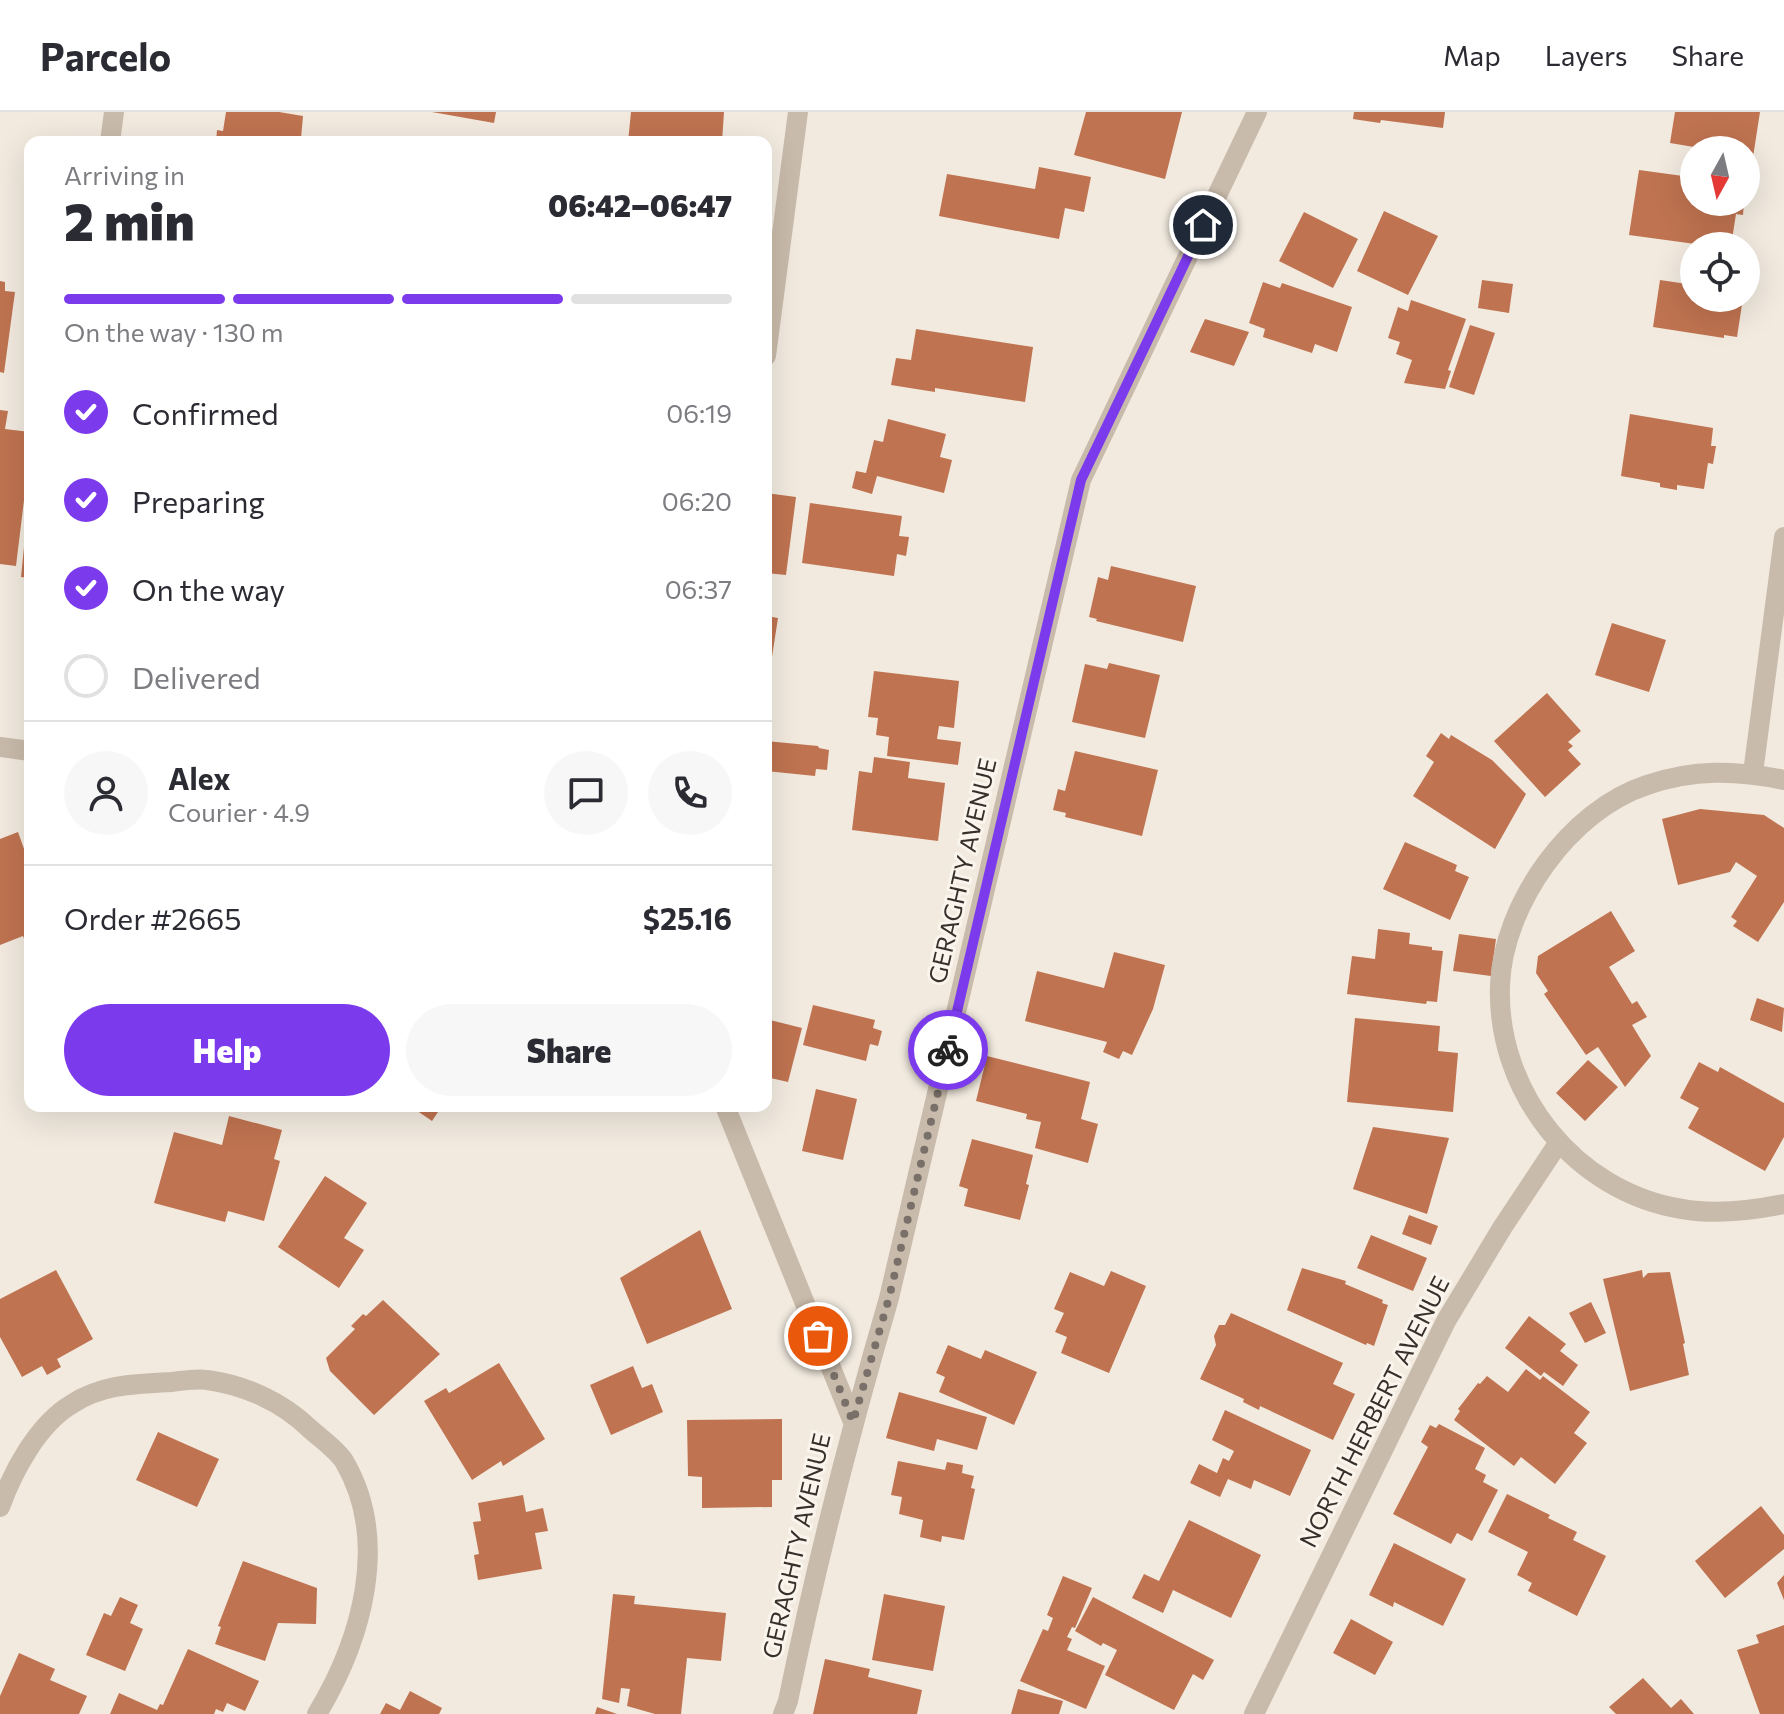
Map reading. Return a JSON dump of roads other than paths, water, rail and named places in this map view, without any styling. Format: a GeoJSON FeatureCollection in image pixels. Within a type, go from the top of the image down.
{"type":"FeatureCollection","features":[{"type":"Feature","properties":{"kind":"street"},"geometry":{"type":"LineString","coordinates":[[111,136],[114,112]]}},
{"type":"Feature","properties":{"kind":"street"},"geometry":{"type":"LineString","coordinates":[[772,310],[798,112]]}},
{"type":"Feature","properties":{"kind":"street","name":"GERAGHTY AVENUE"},"geometry":{"type":"LineString","coordinates":[[783,1714],[853,1422],[893,1283],[1081,480],[1257,112]]}},
{"type":"Feature","properties":{"kind":"street"},"geometry":{"type":"LineString","coordinates":[[1753,773],[1784,537]]}},
{"type":"Feature","properties":{"kind":"street"},"geometry":{"type":"LineString","coordinates":[[1784,780],[1753,773],[1716,771],[1679,776],[1644,785],[1608,804],[1552,855],[1533,881],[1506,946],[1500,983],[1501,1018],[1507,1051],[1519,1084],[1536,1115],[1584,1167],[1646,1201],[1681,1209],[1716,1213],[1784,1204]]}},
{"type":"Feature","properties":{"kind":"street"},"geometry":{"type":"LineString","coordinates":[[727,1112],[853,1422]]}},
{"type":"Feature","properties":{"kind":"street","name":"NORTH HERBERT AVENUE"},"geometry":{"type":"LineString","coordinates":[[1254,1714],[1446,1321],[1559,1142]]}},
{"type":"Feature","properties":{"kind":"street"},"geometry":{"type":"LineString","coordinates":[[0,1507],[11,1477],[38,1436],[71,1404],[115,1385],[206,1379],[250,1391],[289,1409],[343,1459],[365,1517],[367,1578],[358,1622],[344,1666],[317,1714]]}}]}
